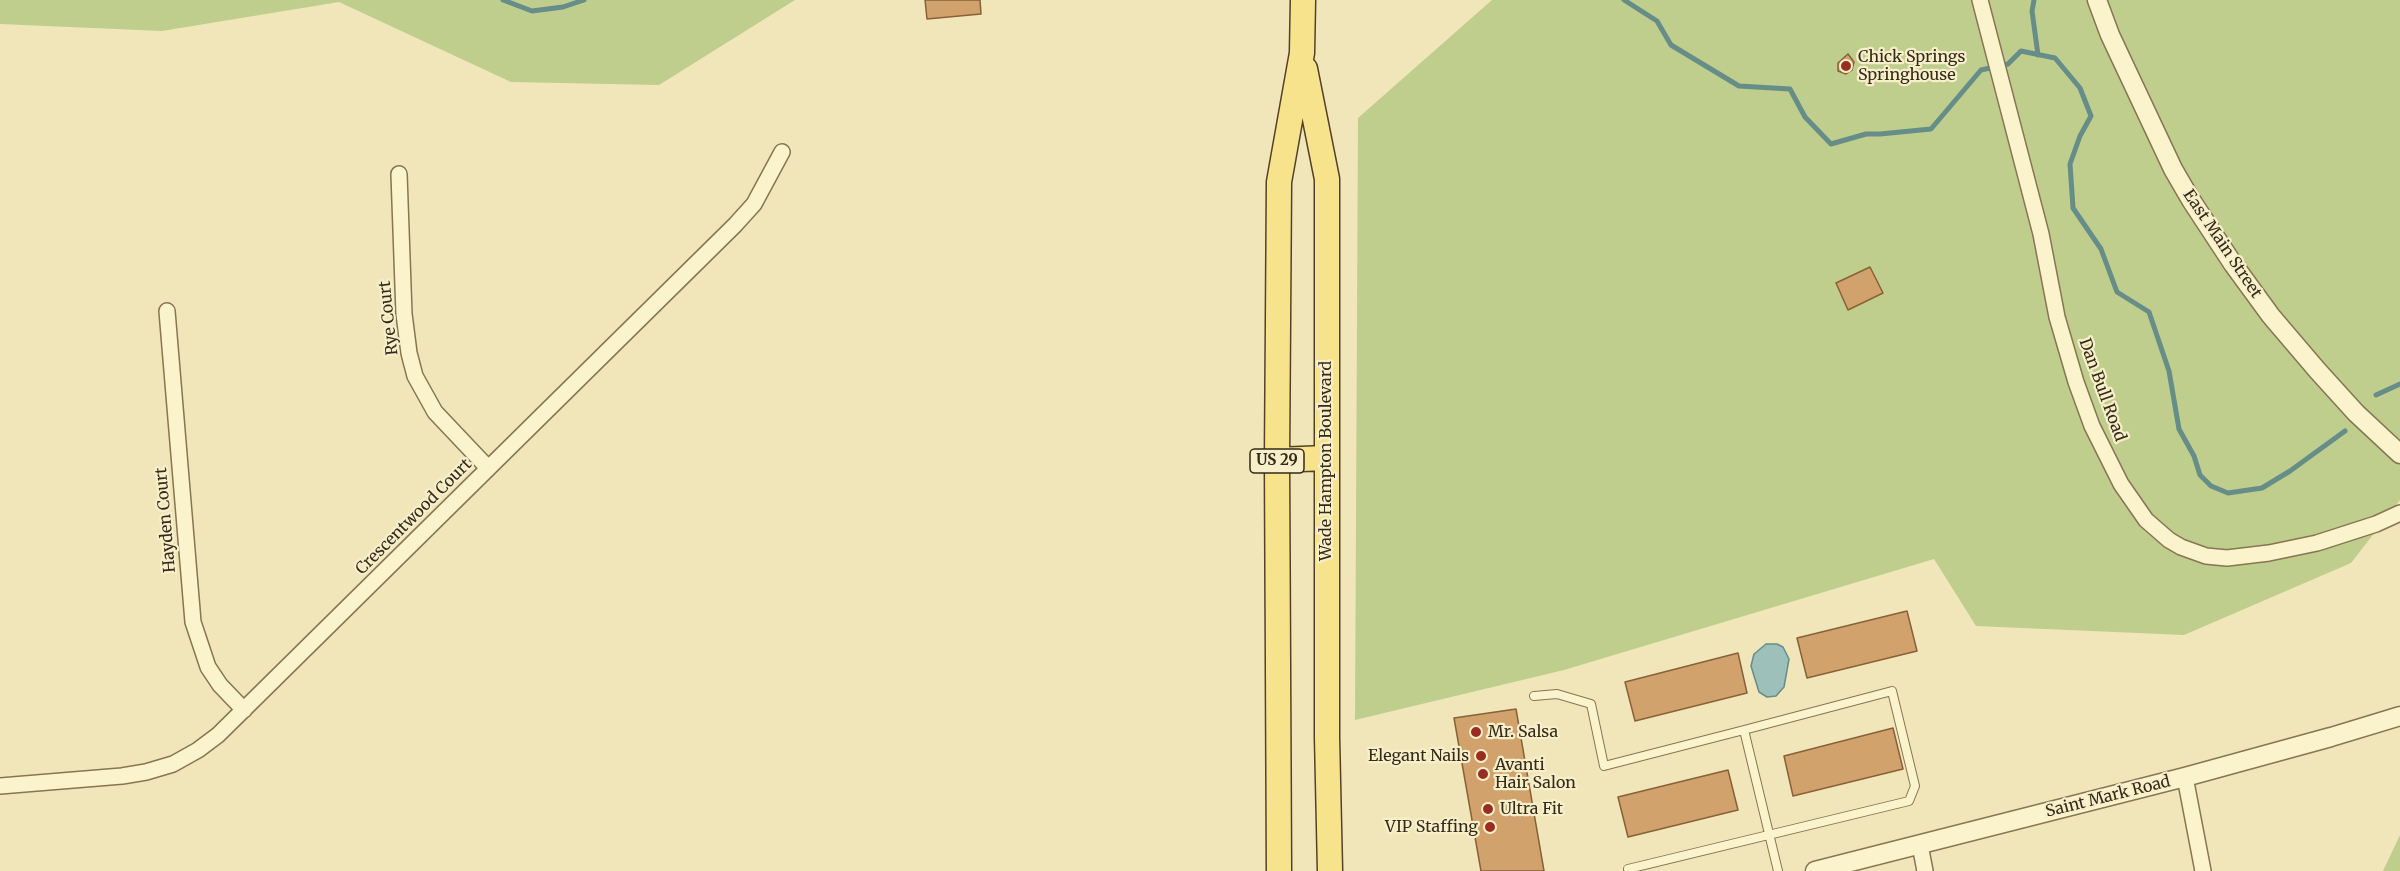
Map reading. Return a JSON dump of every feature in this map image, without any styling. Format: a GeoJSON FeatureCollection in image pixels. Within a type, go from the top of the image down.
{"type":"FeatureCollection","features":[{"type":"Feature","properties":{"kind":"main road","name":"Wade Hampton Boulevard"},"geometry":{"type":"LineString","coordinates":[[1279,871],[1278,182],[1302,54],[1303,0]]}},
{"type":"Feature","properties":{"kind":"main road","name":"Wade Hampton Boulevard"},"geometry":{"type":"LineString","coordinates":[[1302,54],[1327,179],[1326,458],[1330,871]]}},
{"type":"Feature","properties":{"kind":"main road"},"geometry":{"type":"LineString","coordinates":[[1277,460],[1326,458]]}},
{"type":"Feature","properties":{"kind":"street","name":"Dan Bull Road"},"geometry":{"type":"LineString","coordinates":[[1980,0],[2041,234],[2057,317],[2076,382],[2092,426],[2121,484],[2146,520],[2181,547],[2206,556],[2227,558],[2269,553],[2317,543],[2376,524],[2400,513]]}},
{"type":"Feature","properties":{"kind":"street","name":"East Main Street"},"geometry":{"type":"LineString","coordinates":[[2097,0],[2110,35],[2173,169],[2233,264],[2271,316],[2317,370],[2400,454]]}},
{"type":"Feature","properties":{"kind":"street","name":"Crescentwood Court"},"geometry":{"type":"LineString","coordinates":[[0,786],[147,772],[173,764],[198,750],[244,710],[735,225],[759,196],[782,152]]}},
{"type":"Feature","properties":{"kind":"street","name":"Rye Court"},"geometry":{"type":"LineString","coordinates":[[399,174],[404,314],[409,353],[415,376],[435,412],[488,468]]}},
{"type":"Feature","properties":{"kind":"street","name":"Hayden Court"},"geometry":{"type":"LineString","coordinates":[[167,311],[193,622],[208,667],[220,685],[244,710]]}},
{"type":"Feature","properties":{"kind":"street","name":"Saint Mark Road"},"geometry":{"type":"LineString","coordinates":[[1815,871],[2185,777],[2400,716]]}},
{"type":"Feature","properties":{"kind":"street"},"geometry":{"type":"LineString","coordinates":[[2185,777],[2203,871]]}},
{"type":"Feature","properties":{"kind":"street"},"geometry":{"type":"LineString","coordinates":[[1920,845],[1925,871]]}},
{"type":"Feature","properties":{"kind":"lane"},"geometry":{"type":"LineString","coordinates":[[1534,696],[1557,694],[1591,704],[1604,766],[1892,691],[1915,786],[1909,801],[1628,869]]}},
{"type":"Feature","properties":{"kind":"lane"},"geometry":{"type":"LineString","coordinates":[[1744,730],[1778,871]]}},
{"type":"Feature","properties":{"kind":"green space"},"geometry":{"type":"Polygon","coordinates":[[[0,0],[795,0],[659,85],[511,82],[339,2],[162,31],[0,24],[0,0]]]}},
{"type":"Feature","properties":{"kind":"green space"},"geometry":{"type":"Polygon","coordinates":[[[1492,0],[2400,0],[2400,500],[2351,563],[2184,635],[1976,626],[1934,559],[1564,670],[1355,720],[1358,118],[1492,0]]]}},
{"type":"Feature","properties":{"kind":"green space"},"geometry":{"type":"Polygon","coordinates":[[[2400,835],[2400,871],[2383,871],[2400,835]]]}},
{"type":"Feature","properties":{"kind":"water"},"geometry":{"type":"Polygon","coordinates":[[[1766,644],[1777,644],[1783,647],[1789,659],[1784,687],[1776,696],[1767,697],[1759,692],[1751,666],[1754,654],[1766,644]]]}},
{"type":"Feature","properties":{"kind":"building"},"geometry":{"type":"Polygon","coordinates":[[[925,0],[980,0],[981,14],[927,19],[925,0]]]}},
{"type":"Feature","properties":{"kind":"building","name":"Chick Springs Springhouse"},"geometry":{"type":"Polygon","coordinates":[[[1848,54],[1854,62],[1852,70],[1846,74],[1838,71],[1838,63],[1848,54]]]}},
{"type":"Feature","properties":{"kind":"building"},"geometry":{"type":"Polygon","coordinates":[[[1870,267],[1883,293],[1848,310],[1836,283],[1870,267]]]}},
{"type":"Feature","properties":{"kind":"building"},"geometry":{"type":"Polygon","coordinates":[[[1907,611],[1917,651],[1807,678],[1797,638],[1907,611]]]}},
{"type":"Feature","properties":{"kind":"building"},"geometry":{"type":"Polygon","coordinates":[[[1738,653],[1747,693],[1635,721],[1625,682],[1738,653]]]}},
{"type":"Feature","properties":{"kind":"building"},"geometry":{"type":"Polygon","coordinates":[[[1516,709],[1544,871],[1481,871],[1454,718],[1516,709]]]}},
{"type":"Feature","properties":{"kind":"building"},"geometry":{"type":"Polygon","coordinates":[[[1893,728],[1903,769],[1793,796],[1784,756],[1893,728]]]}},
{"type":"Feature","properties":{"kind":"building"},"geometry":{"type":"Polygon","coordinates":[[[1728,770],[1738,810],[1628,837],[1618,797],[1728,770]]]}},
{"type":"Feature","properties":{"kind":"waterway"},"geometry":{"type":"LineString","coordinates":[[503,0],[532,11],[563,7],[584,0]]}},
{"type":"Feature","properties":{"kind":"waterway"},"geometry":{"type":"LineString","coordinates":[[1624,0],[1657,21],[1671,45],[1739,86],[1790,89],[1805,117],[1831,144],[1866,134],[1931,129],[1981,70],[2008,64],[2021,51],[2055,58],[2080,88],[2091,116],[2080,136],[2070,164],[2073,208],[2101,249],[2117,292],[2149,312],[2169,371],[2179,429],[2194,456],[2200,475],[2211,486],[2228,493],[2262,488],[2290,471],[2345,431]]}},
{"type":"Feature","properties":{"kind":"waterway"},"geometry":{"type":"LineString","coordinates":[[2034,0],[2032,11],[2038,55]]}},
{"type":"Feature","properties":{"kind":"waterway"},"geometry":{"type":"LineString","coordinates":[[2376,395],[2400,384]]}},
{"type":"Feature","properties":{"kind":"place","name":"Chick Springs Springhouse"},"geometry":{"type":"Point","coordinates":[1846,66]}},
{"type":"Feature","properties":{"kind":"place","name":"Mr. Salsa"},"geometry":{"type":"Point","coordinates":[1476,732]}},
{"type":"Feature","properties":{"kind":"place","name":"Elegant Nails"},"geometry":{"type":"Point","coordinates":[1481,756]}},
{"type":"Feature","properties":{"kind":"place","name":"Avanti Hair Salon"},"geometry":{"type":"Point","coordinates":[1483,774]}},
{"type":"Feature","properties":{"kind":"place","name":"Ultra Fit"},"geometry":{"type":"Point","coordinates":[1488,809]}},
{"type":"Feature","properties":{"kind":"place","name":"VIP Staffing"},"geometry":{"type":"Point","coordinates":[1490,827]}}]}
